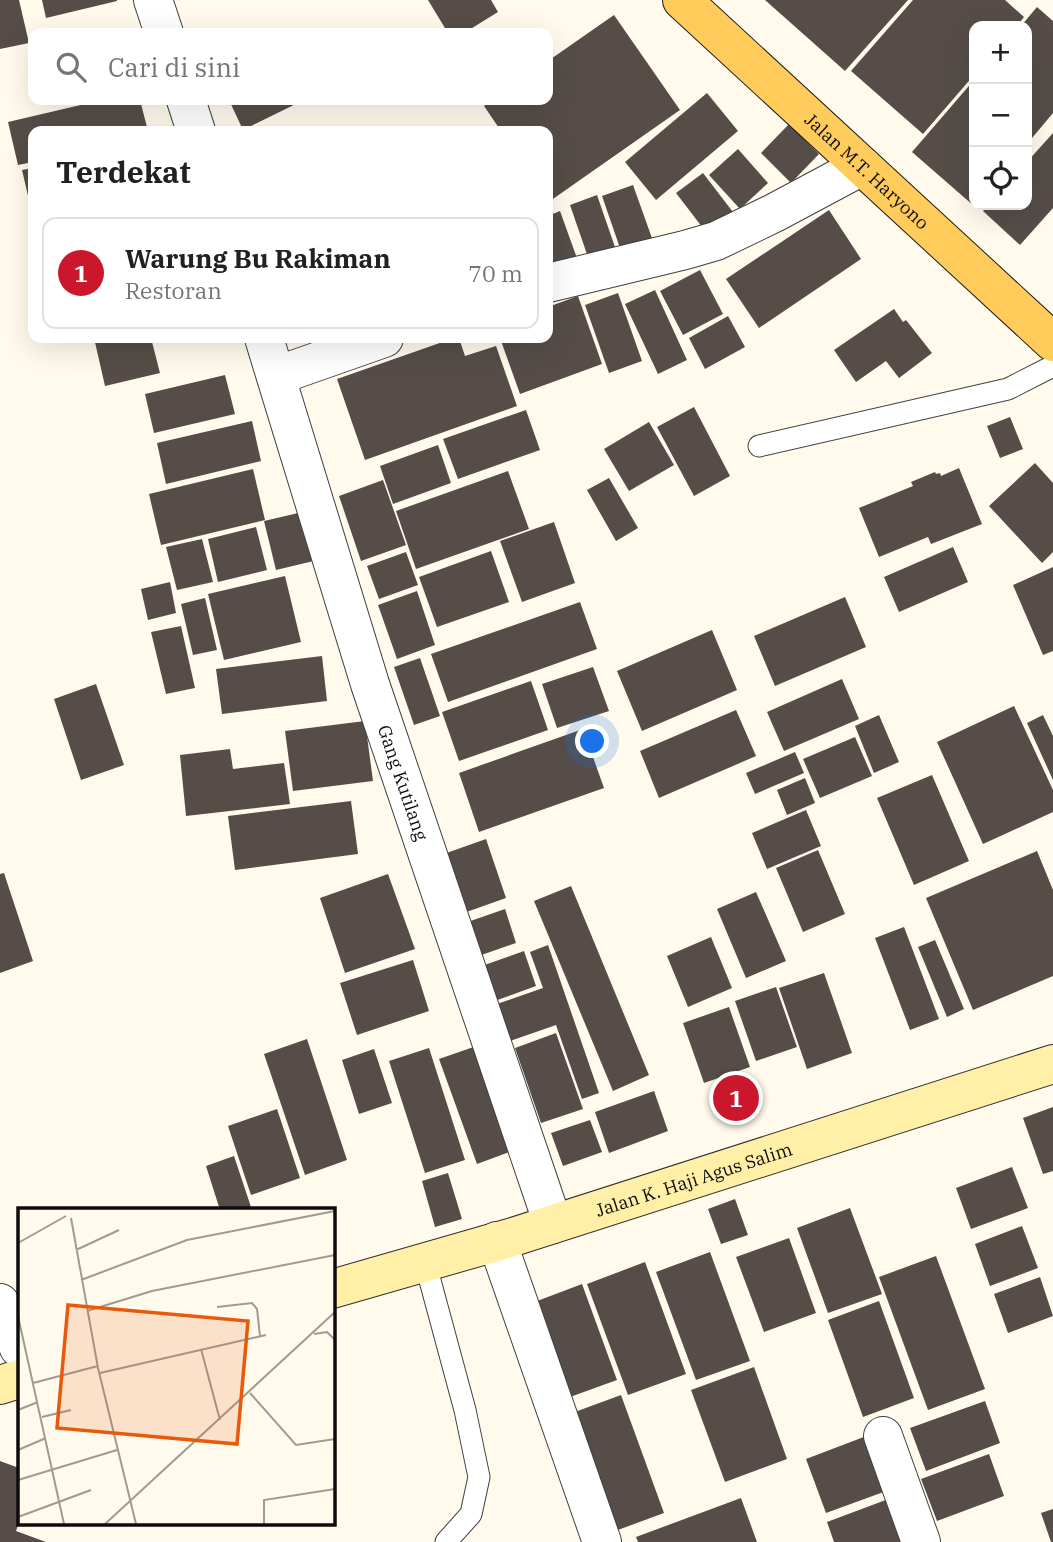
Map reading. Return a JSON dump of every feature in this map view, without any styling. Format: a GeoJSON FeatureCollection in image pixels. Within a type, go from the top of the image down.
{"type":"FeatureCollection","features":[{"type":"Feature","properties":{"kind":"main road","name":"Jalan M.T. Haryono"},"geometry":{"type":"LineString","coordinates":[[682,0],[1053,342]]}},
{"type":"Feature","properties":{"kind":"street"},"geometry":{"type":"LineString","coordinates":[[153,0],[162,28]]}},
{"type":"Feature","properties":{"kind":"street"},"geometry":{"type":"LineString","coordinates":[[188,105],[194,126]]}},
{"type":"Feature","properties":{"kind":"street"},"geometry":{"type":"LineString","coordinates":[[553,282],[716,240],[775,213],[862,166]]}},
{"type":"Feature","properties":{"kind":"street","name":"Gang Kutilang"},"geometry":{"type":"LineString","coordinates":[[266,343],[370,684],[553,1224]]}},
{"type":"Feature","properties":{"kind":"street"},"geometry":{"type":"LineString","coordinates":[[276,376],[370,343]]}},
{"type":"Feature","properties":{"kind":"street","name":"Jalan K. Haji Agus Salim"},"geometry":{"type":"LineString","coordinates":[[334,1288],[553,1224],[1053,1064]]}},
{"type":"Feature","properties":{"kind":"street"},"geometry":{"type":"LineString","coordinates":[[497,1241],[602,1542]]}},
{"type":"Feature","properties":{"kind":"street"},"geometry":{"type":"LineString","coordinates":[[0,1303],[18,1346]]}},
{"type":"Feature","properties":{"kind":"street"},"geometry":{"type":"LineString","coordinates":[[0,1385],[18,1379]]}},
{"type":"Feature","properties":{"kind":"street"},"geometry":{"type":"LineString","coordinates":[[883,1437],[921,1542]]}},
{"type":"Feature","properties":{"kind":"lane"},"geometry":{"type":"LineString","coordinates":[[759,446],[1008,390],[1053,366]]}},
{"type":"Feature","properties":{"kind":"lane"},"geometry":{"type":"LineString","coordinates":[[425,1262],[480,1477],[471,1514],[446,1542]]}},
{"type":"Feature","properties":{"kind":"building"},"geometry":{"type":"Polygon","coordinates":[[[0,0],[19,0],[28,43],[0,49],[0,0]]]}},
{"type":"Feature","properties":{"kind":"building"},"geometry":{"type":"Polygon","coordinates":[[[42,0],[117,0],[117,1],[46,18],[42,0]]]}},
{"type":"Feature","properties":{"kind":"building"},"geometry":{"type":"Polygon","coordinates":[[[428,0],[491,0],[498,12],[472,28],[445,28],[428,0]]]}},
{"type":"Feature","properties":{"kind":"building"},"geometry":{"type":"Polygon","coordinates":[[[765,0],[908,0],[845,71],[765,0]]]}},
{"type":"Feature","properties":{"kind":"building"},"geometry":{"type":"Polygon","coordinates":[[[913,0],[1005,0],[1024,17],[1021,21],[969,21],[969,81],[923,134],[851,71],[913,0]]]}},
{"type":"Feature","properties":{"kind":"building"},"geometry":{"type":"Polygon","coordinates":[[[1037,7],[1053,21],[1053,113],[1032,138],[1032,21],[1025,21],[1037,7]]]}},
{"type":"Feature","properties":{"kind":"building"},"geometry":{"type":"Polygon","coordinates":[[[614,15],[680,110],[553,199],[553,126],[498,126],[484,106],[553,105],[553,58],[614,15]]]}},
{"type":"Feature","properties":{"kind":"building"},"geometry":{"type":"Polygon","coordinates":[[[969,86],[969,202],[912,152],[969,86]]]}},
{"type":"Feature","properties":{"kind":"building"},"geometry":{"type":"Polygon","coordinates":[[[707,93],[738,131],[656,200],[625,162],[707,93]]]}},
{"type":"Feature","properties":{"kind":"building"},"geometry":{"type":"Polygon","coordinates":[[[81,105],[141,105],[147,126],[28,126],[28,163],[18,165],[8,122],[81,105]]]}},
{"type":"Feature","properties":{"kind":"building"},"geometry":{"type":"Polygon","coordinates":[[[231,105],[294,105],[251,126],[241,126],[231,105]]]}},
{"type":"Feature","properties":{"kind":"building"},"geometry":{"type":"Polygon","coordinates":[[[789,124],[819,154],[791,183],[761,153],[789,124]]]}},
{"type":"Feature","properties":{"kind":"building"},"geometry":{"type":"Polygon","coordinates":[[[1053,133],[1053,208],[1020,245],[983,211],[1032,210],[1032,156],[1053,133]]]}},
{"type":"Feature","properties":{"kind":"building"},"geometry":{"type":"Polygon","coordinates":[[[738,149],[768,183],[740,209],[709,175],[738,149]]]}},
{"type":"Feature","properties":{"kind":"building"},"geometry":{"type":"Polygon","coordinates":[[[28,169],[28,196],[22,170],[28,169]]]}},
{"type":"Feature","properties":{"kind":"building"},"geometry":{"type":"Polygon","coordinates":[[[703,173],[736,216],[709,236],[676,193],[703,173]]]}},
{"type":"Feature","properties":{"kind":"building"},"geometry":{"type":"Polygon","coordinates":[[[633,185],[653,241],[621,251],[602,196],[633,185]]]}},
{"type":"Feature","properties":{"kind":"building"},"geometry":{"type":"Polygon","coordinates":[[[597,195],[616,250],[589,260],[570,205],[597,195]]]}},
{"type":"Feature","properties":{"kind":"building"},"geometry":{"type":"Polygon","coordinates":[[[829,210],[861,259],[759,328],[726,279],[829,210]]]}},
{"type":"Feature","properties":{"kind":"building"},"geometry":{"type":"Polygon","coordinates":[[[560,211],[578,261],[553,270],[553,214],[560,211]]]}},
{"type":"Feature","properties":{"kind":"building"},"geometry":{"type":"Polygon","coordinates":[[[700,270],[723,314],[683,335],[660,291],[700,270]]]}},
{"type":"Feature","properties":{"kind":"building"},"geometry":{"type":"Polygon","coordinates":[[[655,290],[687,360],[658,374],[625,304],[655,290]]]}},
{"type":"Feature","properties":{"kind":"building"},"geometry":{"type":"Polygon","coordinates":[[[618,293],[642,361],[609,373],[585,305],[618,293]]]}},
{"type":"Feature","properties":{"kind":"building"},"geometry":{"type":"Polygon","coordinates":[[[578,296],[602,364],[520,394],[502,343],[553,343],[553,305],[578,296]]]}},
{"type":"Feature","properties":{"kind":"building"},"geometry":{"type":"Polygon","coordinates":[[[894,309],[932,353],[899,378],[886,361],[856,382],[834,350],[894,309]]]}},
{"type":"Feature","properties":{"kind":"building"},"geometry":{"type":"Polygon","coordinates":[[[728,316],[745,347],[705,369],[689,338],[728,316]]]}},
{"type":"Feature","properties":{"kind":"building"},"geometry":{"type":"Polygon","coordinates":[[[95,343],[152,343],[160,373],[105,386],[95,343]]]}},
{"type":"Feature","properties":{"kind":"building"},"geometry":{"type":"Polygon","coordinates":[[[440,343],[461,343],[465,356],[496,346],[517,406],[365,460],[337,379],[440,343]]]}},
{"type":"Feature","properties":{"kind":"building"},"geometry":{"type":"Polygon","coordinates":[[[225,375],[235,414],[154,433],[145,394],[225,375]]]}},
{"type":"Feature","properties":{"kind":"building"},"geometry":{"type":"Polygon","coordinates":[[[694,407],[730,476],[694,496],[657,427],[694,407]]]}},
{"type":"Feature","properties":{"kind":"building"},"geometry":{"type":"Polygon","coordinates":[[[526,410],[540,450],[458,479],[443,439],[526,410]]]}},
{"type":"Feature","properties":{"kind":"building"},"geometry":{"type":"Polygon","coordinates":[[[1010,417],[1023,449],[1000,458],[987,426],[1010,417]]]}},
{"type":"Feature","properties":{"kind":"building"},"geometry":{"type":"Polygon","coordinates":[[[252,421],[261,461],[166,484],[157,443],[252,421]]]}},
{"type":"Feature","properties":{"kind":"building"},"geometry":{"type":"Polygon","coordinates":[[[649,422],[674,465],[629,491],[604,449],[649,422]]]}},
{"type":"Feature","properties":{"kind":"building"},"geometry":{"type":"Polygon","coordinates":[[[438,445],[451,483],[393,504],[380,466],[438,445]]]}},
{"type":"Feature","properties":{"kind":"building"},"geometry":{"type":"Polygon","coordinates":[[[1035,463],[1053,483],[1053,552],[1042,563],[989,506],[1035,463]]]}},
{"type":"Feature","properties":{"kind":"building"},"geometry":{"type":"Polygon","coordinates":[[[959,468],[982,524],[931,544],[928,537],[879,557],[859,508],[913,486],[911,482],[935,472],[941,476],[959,468]]]}},
{"type":"Feature","properties":{"kind":"building"},"geometry":{"type":"Polygon","coordinates":[[[253,469],[265,520],[161,545],[149,494],[253,469]]]}},
{"type":"Feature","properties":{"kind":"building"},"geometry":{"type":"Polygon","coordinates":[[[508,471],[529,529],[416,569],[396,511],[508,471]]]}},
{"type":"Feature","properties":{"kind":"building"},"geometry":{"type":"Polygon","coordinates":[[[609,478],[638,528],[616,541],[587,490],[609,478]]]}},
{"type":"Feature","properties":{"kind":"building"},"geometry":{"type":"Polygon","coordinates":[[[383,480],[406,545],[361,561],[339,496],[383,480]]]}},
{"type":"Feature","properties":{"kind":"building"},"geometry":{"type":"Polygon","coordinates":[[[311,510],[322,559],[276,570],[264,521],[311,510]]]}},
{"type":"Feature","properties":{"kind":"building"},"geometry":{"type":"Polygon","coordinates":[[[554,522],[575,583],[522,602],[500,541],[554,522]]]}},
{"type":"Feature","properties":{"kind":"building"},"geometry":{"type":"Polygon","coordinates":[[[256,527],[267,570],[218,582],[208,539],[256,527]]]}},
{"type":"Feature","properties":{"kind":"building"},"geometry":{"type":"Polygon","coordinates":[[[202,539],[213,582],[177,590],[166,547],[202,539]]]}},
{"type":"Feature","properties":{"kind":"building"},"geometry":{"type":"Polygon","coordinates":[[[953,547],[968,582],[899,612],[884,577],[953,547]]]}},
{"type":"Feature","properties":{"kind":"building"},"geometry":{"type":"Polygon","coordinates":[[[491,551],[509,602],[437,627],[419,577],[491,551]]]}},
{"type":"Feature","properties":{"kind":"building"},"geometry":{"type":"Polygon","coordinates":[[[406,552],[418,585],[379,599],[367,566],[406,552]]]}},
{"type":"Feature","properties":{"kind":"building"},"geometry":{"type":"Polygon","coordinates":[[[1053,567],[1053,651],[1043,655],[1013,585],[1053,567]]]}},
{"type":"Feature","properties":{"kind":"building"},"geometry":{"type":"Polygon","coordinates":[[[285,576],[301,642],[224,660],[208,594],[285,576]]]}},
{"type":"Feature","properties":{"kind":"building"},"geometry":{"type":"Polygon","coordinates":[[[170,582],[176,613],[148,620],[141,589],[170,582]]]}},
{"type":"Feature","properties":{"kind":"building"},"geometry":{"type":"Polygon","coordinates":[[[417,591],[435,645],[397,659],[378,605],[417,591]]]}},
{"type":"Feature","properties":{"kind":"building"},"geometry":{"type":"Polygon","coordinates":[[[845,597],[866,647],[775,686],[754,636],[845,597]]]}},
{"type":"Feature","properties":{"kind":"building"},"geometry":{"type":"Polygon","coordinates":[[[205,598],[217,650],[193,655],[181,604],[205,598]]]}},
{"type":"Feature","properties":{"kind":"building"},"geometry":{"type":"Polygon","coordinates":[[[580,602],[597,649],[448,702],[431,654],[580,602]]]}},
{"type":"Feature","properties":{"kind":"building"},"geometry":{"type":"Polygon","coordinates":[[[181,626],[195,688],[166,694],[151,632],[181,626]]]}},
{"type":"Feature","properties":{"kind":"building"},"geometry":{"type":"Polygon","coordinates":[[[712,630],[737,690],[642,731],[617,671],[712,630]]]}},
{"type":"Feature","properties":{"kind":"building"},"geometry":{"type":"Polygon","coordinates":[[[322,656],[327,701],[222,714],[216,669],[322,656]]]}},
{"type":"Feature","properties":{"kind":"building"},"geometry":{"type":"Polygon","coordinates":[[[420,658],[440,716],[414,725],[394,667],[420,658]]]}},
{"type":"Feature","properties":{"kind":"building"},"geometry":{"type":"Polygon","coordinates":[[[593,667],[609,711],[557,728],[542,684],[593,667]]]}},
{"type":"Feature","properties":{"kind":"building"},"geometry":{"type":"Polygon","coordinates":[[[842,679],[859,719],[784,751],[767,712],[842,679]]]}},
{"type":"Feature","properties":{"kind":"building"},"geometry":{"type":"Polygon","coordinates":[[[531,681],[548,730],[459,761],[442,712],[531,681]]]}},
{"type":"Feature","properties":{"kind":"building"},"geometry":{"type":"Polygon","coordinates":[[[96,684],[124,765],[81,780],[54,699],[96,684]]]}},
{"type":"Feature","properties":{"kind":"building"},"geometry":{"type":"Polygon","coordinates":[[[1014,706],[1053,790],[1053,812],[983,844],[937,742],[1014,706]]]}},
{"type":"Feature","properties":{"kind":"building"},"geometry":{"type":"Polygon","coordinates":[[[736,710],[756,756],[659,798],[640,751],[736,710]]]}},
{"type":"Feature","properties":{"kind":"building"},"geometry":{"type":"Polygon","coordinates":[[[879,715],[899,762],[874,773],[855,726],[879,715]]]}},
{"type":"Feature","properties":{"kind":"building"},"geometry":{"type":"Polygon","coordinates":[[[1043,715],[1053,736],[1053,780],[1027,723],[1043,715]]]}},
{"type":"Feature","properties":{"kind":"building"},"geometry":{"type":"Polygon","coordinates":[[[365,721],[373,781],[293,791],[285,731],[365,721]]]}},
{"type":"Feature","properties":{"kind":"building"},"geometry":{"type":"Polygon","coordinates":[[[583,729],[604,788],[479,832],[459,773],[583,729]]]}},
{"type":"Feature","properties":{"kind":"building"},"geometry":{"type":"Polygon","coordinates":[[[855,737],[872,776],[820,798],[803,759],[855,737]]]}},
{"type":"Feature","properties":{"kind":"building"},"geometry":{"type":"Polygon","coordinates":[[[230,749],[233,769],[284,763],[290,804],[186,816],[180,755],[230,749]]]}},
{"type":"Feature","properties":{"kind":"building"},"geometry":{"type":"Polygon","coordinates":[[[795,752],[804,773],[755,794],[746,773],[795,752]]]}},
{"type":"Feature","properties":{"kind":"building"},"geometry":{"type":"Polygon","coordinates":[[[932,775],[969,861],[914,885],[877,798],[932,775]]]}},
{"type":"Feature","properties":{"kind":"building"},"geometry":{"type":"Polygon","coordinates":[[[805,778],[815,803],[787,815],[777,790],[805,778]]]}},
{"type":"Feature","properties":{"kind":"building"},"geometry":{"type":"Polygon","coordinates":[[[351,801],[358,854],[235,870],[228,816],[351,801]]]}},
{"type":"Feature","properties":{"kind":"building"},"geometry":{"type":"Polygon","coordinates":[[[806,810],[821,846],[767,869],[752,833],[806,810]]]}},
{"type":"Feature","properties":{"kind":"building"},"geometry":{"type":"Polygon","coordinates":[[[486,839],[506,898],[458,915],[438,856],[486,839]]]}},
{"type":"Feature","properties":{"kind":"building"},"geometry":{"type":"Polygon","coordinates":[[[818,850],[845,914],[803,932],[776,868],[818,850]]]}},
{"type":"Feature","properties":{"kind":"building"},"geometry":{"type":"Polygon","coordinates":[[[1037,851],[1053,890],[1053,976],[973,1010],[926,898],[1037,851]]]}},
{"type":"Feature","properties":{"kind":"building"},"geometry":{"type":"Polygon","coordinates":[[[4,873],[33,961],[0,973],[0,874],[4,873]]]}},
{"type":"Feature","properties":{"kind":"building"},"geometry":{"type":"Polygon","coordinates":[[[388,874],[415,949],[345,973],[320,898],[388,874]]]}},
{"type":"Feature","properties":{"kind":"building"},"geometry":{"type":"Polygon","coordinates":[[[571,886],[649,1075],[613,1091],[534,901],[571,886]]]}},
{"type":"Feature","properties":{"kind":"building"},"geometry":{"type":"Polygon","coordinates":[[[756,892],[786,961],[746,978],[717,909],[756,892]]]}},
{"type":"Feature","properties":{"kind":"building"},"geometry":{"type":"Polygon","coordinates":[[[505,909],[516,943],[470,959],[459,925],[505,909]]]}},
{"type":"Feature","properties":{"kind":"building"},"geometry":{"type":"Polygon","coordinates":[[[904,927],[939,1019],[910,1030],[875,938],[904,927]]]}},
{"type":"Feature","properties":{"kind":"building"},"geometry":{"type":"Polygon","coordinates":[[[711,937],[732,988],[688,1007],[667,956],[711,937]]]}},
{"type":"Feature","properties":{"kind":"building"},"geometry":{"type":"Polygon","coordinates":[[[935,940],[964,1009],[947,1017],[918,947],[935,940]]]}},
{"type":"Feature","properties":{"kind":"building"},"geometry":{"type":"Polygon","coordinates":[[[548,945],[599,1093],[582,1099],[556,1025],[510,1041],[497,1004],[543,988],[530,952],[548,945]]]}},
{"type":"Feature","properties":{"kind":"building"},"geometry":{"type":"Polygon","coordinates":[[[524,951],[536,986],[492,1002],[479,967],[524,951]]]}},
{"type":"Feature","properties":{"kind":"building"},"geometry":{"type":"Polygon","coordinates":[[[413,960],[429,1011],[357,1035],[340,983],[413,960]]]}},
{"type":"Feature","properties":{"kind":"building"},"geometry":{"type":"Polygon","coordinates":[[[824,973],[852,1053],[807,1069],[779,988],[824,973]]]}},
{"type":"Feature","properties":{"kind":"building"},"geometry":{"type":"Polygon","coordinates":[[[776,987],[797,1047],[756,1061],[735,1001],[776,987]]]}},
{"type":"Feature","properties":{"kind":"building"},"geometry":{"type":"Polygon","coordinates":[[[729,1007],[750,1067],[704,1083],[683,1023],[729,1007]]]}},
{"type":"Feature","properties":{"kind":"building"},"geometry":{"type":"Polygon","coordinates":[[[556,1033],[583,1109],[541,1123],[515,1048],[556,1033]]]}},
{"type":"Feature","properties":{"kind":"building"},"geometry":{"type":"Polygon","coordinates":[[[307,1039],[347,1160],[305,1175],[264,1054],[307,1039]]]}},
{"type":"Feature","properties":{"kind":"building"},"geometry":{"type":"Polygon","coordinates":[[[485,1043],[523,1147],[477,1164],[439,1059],[485,1043]]]}},
{"type":"Feature","properties":{"kind":"building"},"geometry":{"type":"Polygon","coordinates":[[[429,1048],[465,1160],[425,1173],[389,1061],[429,1048]]]}},
{"type":"Feature","properties":{"kind":"building"},"geometry":{"type":"Polygon","coordinates":[[[374,1049],[392,1103],[359,1114],[342,1060],[374,1049]]]}},
{"type":"Feature","properties":{"kind":"building"},"geometry":{"type":"Polygon","coordinates":[[[654,1091],[668,1131],[609,1153],[595,1112],[654,1091]]]}},
{"type":"Feature","properties":{"kind":"building"},"geometry":{"type":"Polygon","coordinates":[[[1053,1107],[1053,1171],[1043,1174],[1023,1118],[1053,1107]]]}},
{"type":"Feature","properties":{"kind":"building"},"geometry":{"type":"Polygon","coordinates":[[[277,1109],[300,1178],[251,1195],[228,1126],[277,1109]]]}},
{"type":"Feature","properties":{"kind":"building"},"geometry":{"type":"Polygon","coordinates":[[[590,1120],[602,1152],[563,1166],[551,1133],[590,1120]]]}},
{"type":"Feature","properties":{"kind":"building"},"geometry":{"type":"Polygon","coordinates":[[[234,1156],[251,1208],[219,1208],[206,1166],[234,1156]]]}},
{"type":"Feature","properties":{"kind":"building"},"geometry":{"type":"Polygon","coordinates":[[[1012,1167],[1028,1208],[971,1229],[956,1188],[1012,1167]]]}},
{"type":"Feature","properties":{"kind":"building"},"geometry":{"type":"Polygon","coordinates":[[[448,1173],[462,1219],[435,1227],[422,1181],[448,1173]]]}},
{"type":"Feature","properties":{"kind":"building"},"geometry":{"type":"Polygon","coordinates":[[[735,1199],[748,1235],[721,1244],[708,1209],[735,1199]]]}},
{"type":"Feature","properties":{"kind":"building"},"geometry":{"type":"Polygon","coordinates":[[[850,1208],[882,1294],[828,1313],[797,1228],[850,1208]]]}},
{"type":"Feature","properties":{"kind":"building"},"geometry":{"type":"Polygon","coordinates":[[[1022,1226],[1038,1268],[990,1286],[975,1244],[1022,1226]]]}},
{"type":"Feature","properties":{"kind":"building"},"geometry":{"type":"Polygon","coordinates":[[[789,1238],[816,1313],[764,1332],[736,1257],[789,1238]]]}},
{"type":"Feature","properties":{"kind":"building"},"geometry":{"type":"Polygon","coordinates":[[[710,1252],[750,1361],[696,1380],[656,1272],[710,1252]]]}},
{"type":"Feature","properties":{"kind":"building"},"geometry":{"type":"Polygon","coordinates":[[[936,1256],[985,1389],[928,1410],[879,1277],[936,1256]]]}},
{"type":"Feature","properties":{"kind":"building"},"geometry":{"type":"Polygon","coordinates":[[[645,1262],[686,1374],[628,1395],[587,1284],[645,1262]]]}},
{"type":"Feature","properties":{"kind":"building"},"geometry":{"type":"Polygon","coordinates":[[[1040,1277],[1053,1316],[1008,1333],[994,1294],[1040,1277]]]}},
{"type":"Feature","properties":{"kind":"building"},"geometry":{"type":"Polygon","coordinates":[[[582,1284],[617,1380],[559,1401],[524,1306],[582,1284]]]}},
{"type":"Feature","properties":{"kind":"building"},"geometry":{"type":"Polygon","coordinates":[[[879,1301],[914,1398],[863,1417],[828,1320],[879,1301]]]}},
{"type":"Feature","properties":{"kind":"building"},"geometry":{"type":"Polygon","coordinates":[[[754,1367],[787,1459],[725,1482],[691,1390],[754,1367]]]}},
{"type":"Feature","properties":{"kind":"building"},"geometry":{"type":"Polygon","coordinates":[[[621,1395],[664,1513],[607,1534],[564,1416],[621,1395]]]}},
{"type":"Feature","properties":{"kind":"building"},"geometry":{"type":"Polygon","coordinates":[[[985,1401],[1000,1443],[926,1471],[910,1428],[985,1401]]]}},
{"type":"Feature","properties":{"kind":"building"},"geometry":{"type":"Polygon","coordinates":[[[869,1435],[889,1490],[826,1513],[806,1459],[869,1435]]]}},
{"type":"Feature","properties":{"kind":"building"},"geometry":{"type":"Polygon","coordinates":[[[989,1454],[1004,1496],[937,1521],[921,1479],[989,1454]]]}},
{"type":"Feature","properties":{"kind":"building"},"geometry":{"type":"Polygon","coordinates":[[[0,1461],[18,1468],[18,1524],[16,1531],[46,1542],[0,1542],[0,1461]]]}},
{"type":"Feature","properties":{"kind":"building"},"geometry":{"type":"Polygon","coordinates":[[[741,1498],[757,1542],[638,1542],[636,1537],[741,1498]]]}},
{"type":"Feature","properties":{"kind":"building"},"geometry":{"type":"Polygon","coordinates":[[[891,1498],[907,1542],[834,1542],[827,1522],[891,1498]]]}},
{"type":"Feature","properties":{"kind":"building"},"geometry":{"type":"Polygon","coordinates":[[[1053,1509],[1053,1542],[1051,1542],[1041,1513],[1053,1509]]]}},
{"type":"Feature","properties":{"kind":"place","name":"Warung Bu Rakiman"},"geometry":{"type":"Point","coordinates":[736,1098]}}]}
